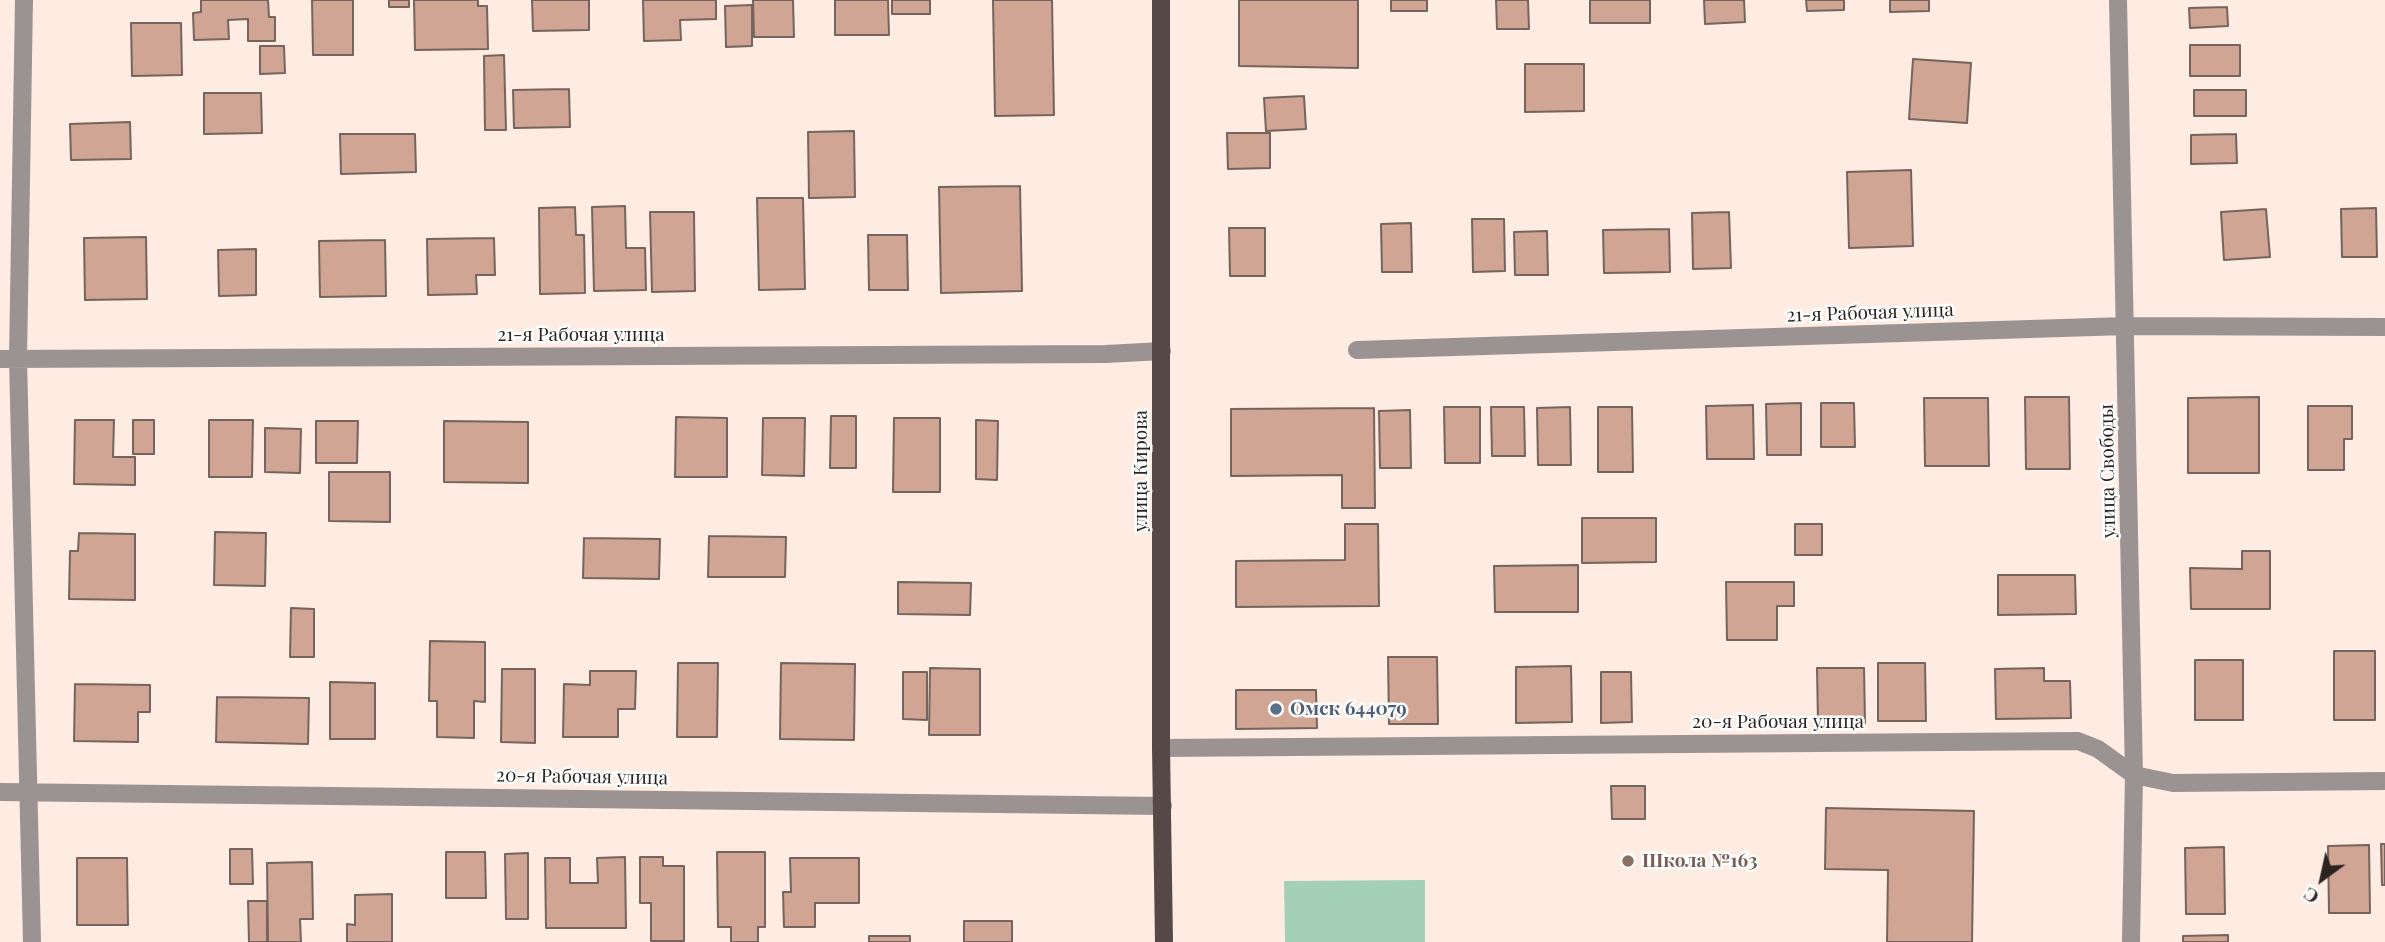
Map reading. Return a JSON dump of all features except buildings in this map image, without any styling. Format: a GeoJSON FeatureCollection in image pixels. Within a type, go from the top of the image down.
{"type":"FeatureCollection","features":[{"type":"Feature","properties":{"kind":"main road","name":"улица Кирова"},"geometry":{"type":"LineString","coordinates":[[1161,0],[1161,748],[1164,942]]}},
{"type":"Feature","properties":{"kind":"street"},"geometry":{"type":"LineString","coordinates":[[23,0],[18,359],[32,942]]}},
{"type":"Feature","properties":{"kind":"street","name":"улица Свободы"},"geometry":{"type":"LineString","coordinates":[[2118,0],[2134,775],[2131,942]]}},
{"type":"Feature","properties":{"kind":"street","name":"21-я Рабочая улица"},"geometry":{"type":"LineString","coordinates":[[1357,350],[2126,326],[2385,327]]}},
{"type":"Feature","properties":{"kind":"street","name":"21-я Рабочая улица"},"geometry":{"type":"LineString","coordinates":[[0,359],[1092,354],[1162,351]]}},
{"type":"Feature","properties":{"kind":"street","name":"20-я Рабочая улица"},"geometry":{"type":"LineString","coordinates":[[1161,748],[2078,741],[2098,749],[2134,775],[2173,783],[2385,781]]}},
{"type":"Feature","properties":{"kind":"street","name":"20-я Рабочая улица"},"geometry":{"type":"LineString","coordinates":[[0,792],[1163,806]]}},
{"type":"Feature","properties":{"kind":"green space"},"geometry":{"type":"Polygon","coordinates":[[[1425,880],[1425,942],[1285,942],[1284,881],[1425,880]]]}},
{"type":"Feature","properties":{"kind":"place","name":"Омск 644079"},"geometry":{"type":"Point","coordinates":[1276,709]}},
{"type":"Feature","properties":{"kind":"place","name":"Школа №163"},"geometry":{"type":"Point","coordinates":[1628,861]}}]}
